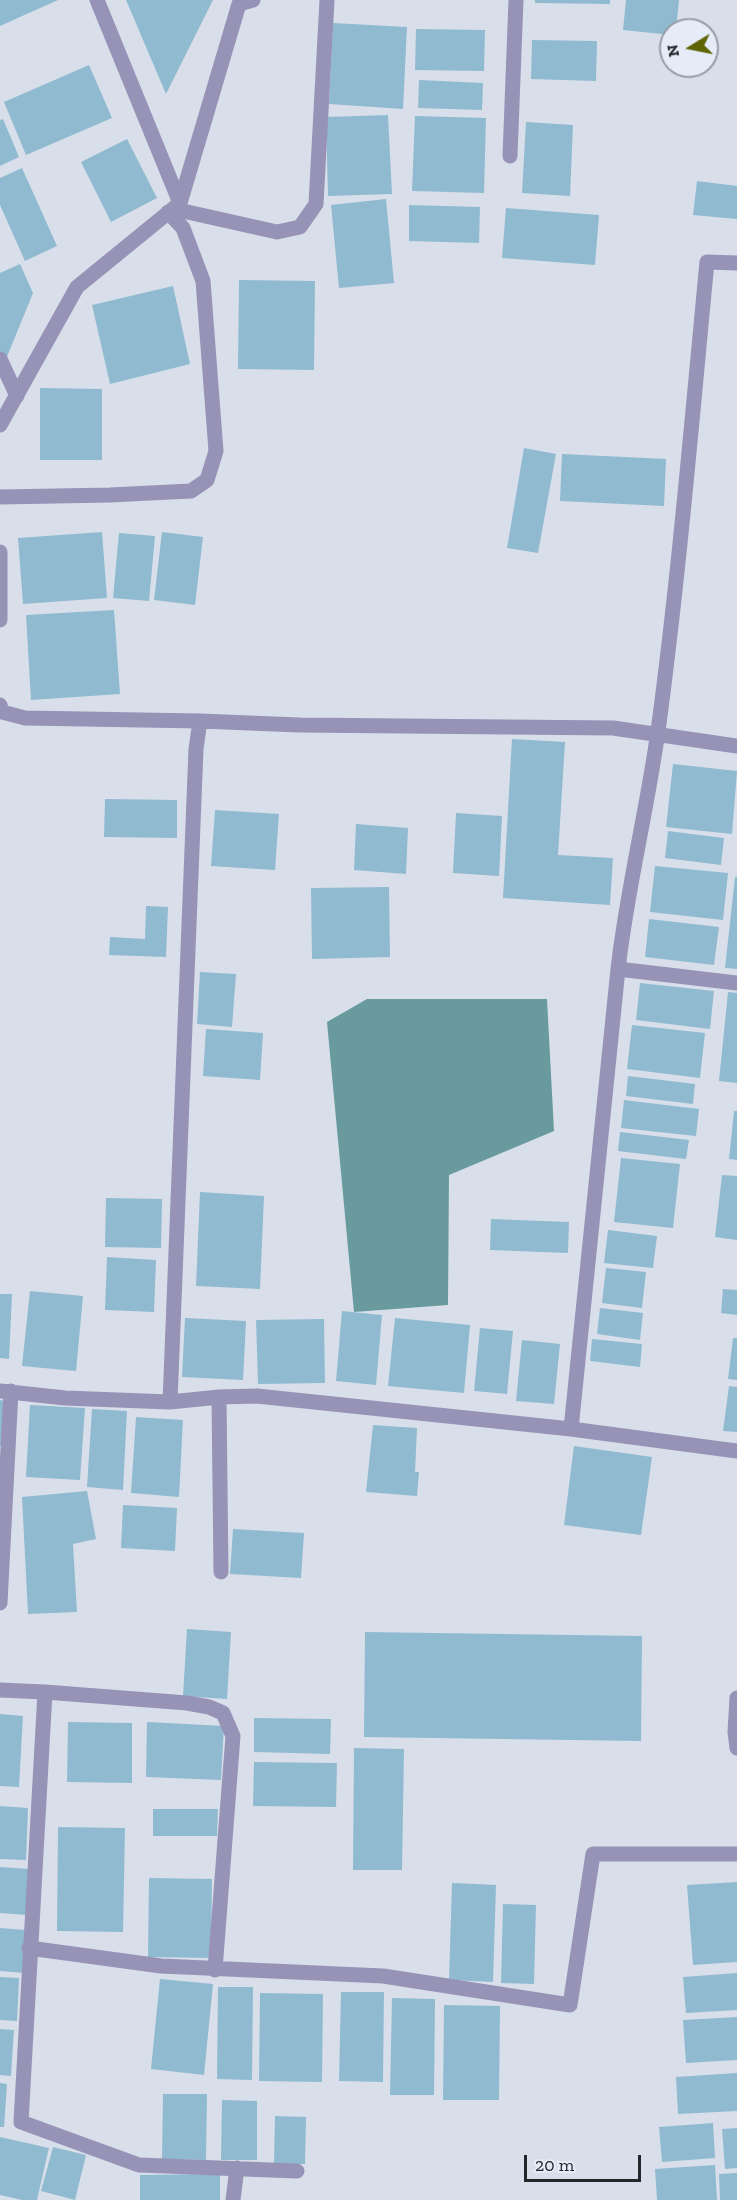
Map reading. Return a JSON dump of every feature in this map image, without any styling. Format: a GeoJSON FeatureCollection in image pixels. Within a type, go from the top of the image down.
{"type":"FeatureCollection","features":[{"type":"Feature","properties":{"kind":"street"},"geometry":{"type":"LineString","coordinates":[[0,497],[110,495],[191,490],[207,480],[216,452],[203,281],[97,0]]}},
{"type":"Feature","properties":{"kind":"street"},"geometry":{"type":"LineString","coordinates":[[174,208],[277,232],[300,227],[316,204],[327,0]]}},
{"type":"Feature","properties":{"kind":"street"},"geometry":{"type":"LineString","coordinates":[[510,156],[516,0]]}},
{"type":"Feature","properties":{"kind":"street"},"geometry":{"type":"LineString","coordinates":[[0,425],[77,287],[174,208],[244,1]]}},
{"type":"Feature","properties":{"kind":"street"},"geometry":{"type":"LineString","coordinates":[[572,1429],[618,969],[624,920],[658,733],[678,562],[707,262],[737,263]]}},
{"type":"Feature","properties":{"kind":"street"},"geometry":{"type":"LineString","coordinates":[[0,359],[17,396]]}},
{"type":"Feature","properties":{"kind":"street"},"geometry":{"type":"LineString","coordinates":[[0,552],[0,621]]}},
{"type":"Feature","properties":{"kind":"street"},"geometry":{"type":"LineString","coordinates":[[0,705],[2,712],[25,718],[299,725],[614,728],[737,746]]}},
{"type":"Feature","properties":{"kind":"street"},"geometry":{"type":"LineString","coordinates":[[170,1402],[196,749],[200,721]]}},
{"type":"Feature","properties":{"kind":"street"},"geometry":{"type":"LineString","coordinates":[[618,969],[737,983]]}},
{"type":"Feature","properties":{"kind":"street"},"geometry":{"type":"LineString","coordinates":[[0,1603],[6,1391],[65,1398],[170,1402],[257,1396],[572,1429],[737,1452]]}},
{"type":"Feature","properties":{"kind":"street"},"geometry":{"type":"LineString","coordinates":[[219,1397],[221,1572]]}},
{"type":"Feature","properties":{"kind":"street"},"geometry":{"type":"LineString","coordinates":[[0,1690],[187,1703],[209,1707],[223,1713],[233,1736],[215,1970]]}},
{"type":"Feature","properties":{"kind":"street"},"geometry":{"type":"LineString","coordinates":[[45,1692],[21,2122],[139,2165],[297,2170]]}},
{"type":"Feature","properties":{"kind":"street"},"geometry":{"type":"LineString","coordinates":[[737,1698],[735,1732],[737,1748]]}},
{"type":"Feature","properties":{"kind":"street"},"geometry":{"type":"LineString","coordinates":[[29,1948],[161,1966],[383,1976],[570,2005],[592,1854],[737,1854]]}},
{"type":"Feature","properties":{"kind":"street"},"geometry":{"type":"LineString","coordinates":[[232,2200],[237,2168]]}},
{"type":"Feature","properties":{"kind":"shaded area"},"geometry":{"type":"Polygon","coordinates":[[[367,999],[547,999],[554,1131],[449,1175],[448,1305],[354,1312],[327,1022],[367,999]]]}},
{"type":"Feature","properties":{"kind":"building"},"geometry":{"type":"Polygon","coordinates":[[[0,0],[58,0],[0,26],[0,0]]]}},
{"type":"Feature","properties":{"kind":"building"},"geometry":{"type":"Polygon","coordinates":[[[126,0],[213,0],[166,94],[126,0]]]}},
{"type":"Feature","properties":{"kind":"building"},"geometry":{"type":"Polygon","coordinates":[[[535,0],[610,0],[610,4],[535,3],[535,0]]]}},
{"type":"Feature","properties":{"kind":"building"},"geometry":{"type":"Polygon","coordinates":[[[626,0],[679,0],[677,18],[659,18],[659,34],[623,30],[626,0]]]}},
{"type":"Feature","properties":{"kind":"building"},"geometry":{"type":"Polygon","coordinates":[[[333,23],[407,27],[403,109],[329,104],[333,23]]]}},
{"type":"Feature","properties":{"kind":"building"},"geometry":{"type":"Polygon","coordinates":[[[416,29],[485,30],[484,71],[415,70],[416,29]]]}},
{"type":"Feature","properties":{"kind":"building"},"geometry":{"type":"Polygon","coordinates":[[[532,40],[597,41],[596,81],[531,79],[532,40]]]}},
{"type":"Feature","properties":{"kind":"building"},"geometry":{"type":"Polygon","coordinates":[[[89,65],[112,118],[26,155],[4,102],[89,65]]]}},
{"type":"Feature","properties":{"kind":"building"},"geometry":{"type":"Polygon","coordinates":[[[419,80],[483,83],[482,110],[418,108],[419,80]]]}},
{"type":"Feature","properties":{"kind":"building"},"geometry":{"type":"Polygon","coordinates":[[[388,115],[392,194],[328,196],[326,117],[388,115]]]}},
{"type":"Feature","properties":{"kind":"building"},"geometry":{"type":"Polygon","coordinates":[[[415,116],[486,118],[484,193],[412,191],[415,116]]]}},
{"type":"Feature","properties":{"kind":"building"},"geometry":{"type":"Polygon","coordinates":[[[3,119],[19,157],[0,166],[0,120],[3,119]]]}},
{"type":"Feature","properties":{"kind":"building"},"geometry":{"type":"Polygon","coordinates":[[[526,122],[573,125],[570,196],[522,193],[526,122]]]}},
{"type":"Feature","properties":{"kind":"building"},"geometry":{"type":"Polygon","coordinates":[[[127,139],[157,198],[111,222],[81,162],[127,139]]]}},
{"type":"Feature","properties":{"kind":"building"},"geometry":{"type":"Polygon","coordinates":[[[22,168],[57,246],[25,261],[0,205],[0,178],[22,168]]]}},
{"type":"Feature","properties":{"kind":"building"},"geometry":{"type":"Polygon","coordinates":[[[697,181],[737,186],[737,219],[693,215],[697,181]]]}},
{"type":"Feature","properties":{"kind":"building"},"geometry":{"type":"Polygon","coordinates":[[[386,199],[394,283],[339,288],[331,205],[386,199]]]}},
{"type":"Feature","properties":{"kind":"building"},"geometry":{"type":"Polygon","coordinates":[[[409,205],[480,207],[479,243],[409,241],[409,205]]]}},
{"type":"Feature","properties":{"kind":"building"},"geometry":{"type":"Polygon","coordinates":[[[506,208],[599,215],[595,265],[502,258],[506,208]]]}},
{"type":"Feature","properties":{"kind":"building"},"geometry":{"type":"Polygon","coordinates":[[[20,264],[33,293],[4,364],[0,354],[0,273],[20,264]]]}},
{"type":"Feature","properties":{"kind":"building"},"geometry":{"type":"Polygon","coordinates":[[[239,280],[315,281],[314,370],[238,369],[239,280]]]}},
{"type":"Feature","properties":{"kind":"building"},"geometry":{"type":"Polygon","coordinates":[[[173,286],[190,364],[110,384],[92,305],[173,286]]]}},
{"type":"Feature","properties":{"kind":"building"},"geometry":{"type":"Polygon","coordinates":[[[40,388],[102,389],[102,460],[40,460],[40,388]]]}},
{"type":"Feature","properties":{"kind":"building"},"geometry":{"type":"Polygon","coordinates":[[[524,448],[556,454],[538,553],[507,548],[524,448]]]}},
{"type":"Feature","properties":{"kind":"building"},"geometry":{"type":"Polygon","coordinates":[[[562,454],[666,459],[664,506],[560,501],[562,454]]]}},
{"type":"Feature","properties":{"kind":"building"},"geometry":{"type":"Polygon","coordinates":[[[102,532],[107,598],[23,604],[18,538],[102,532]]]}},
{"type":"Feature","properties":{"kind":"building"},"geometry":{"type":"Polygon","coordinates":[[[162,532],[203,537],[195,605],[154,600],[162,532]]]}},
{"type":"Feature","properties":{"kind":"building"},"geometry":{"type":"Polygon","coordinates":[[[119,533],[155,536],[149,601],[113,598],[119,533]]]}},
{"type":"Feature","properties":{"kind":"building"},"geometry":{"type":"Polygon","coordinates":[[[114,610],[120,694],[31,700],[26,615],[114,610]]]}},
{"type":"Feature","properties":{"kind":"building"},"geometry":{"type":"Polygon","coordinates":[[[512,739],[565,742],[558,855],[613,858],[610,905],[503,898],[512,739]]]}},
{"type":"Feature","properties":{"kind":"building"},"geometry":{"type":"Polygon","coordinates":[[[673,764],[737,771],[732,834],[666,827],[673,764]]]}},
{"type":"Feature","properties":{"kind":"building"},"geometry":{"type":"Polygon","coordinates":[[[105,799],[177,800],[177,838],[104,837],[105,799]]]}},
{"type":"Feature","properties":{"kind":"building"},"geometry":{"type":"Polygon","coordinates":[[[215,810],[279,814],[275,870],[211,866],[215,810]]]}},
{"type":"Feature","properties":{"kind":"building"},"geometry":{"type":"Polygon","coordinates":[[[456,813],[502,816],[499,876],[453,873],[456,813]]]}},
{"type":"Feature","properties":{"kind":"building"},"geometry":{"type":"Polygon","coordinates":[[[356,824],[408,828],[406,874],[354,870],[356,824]]]}},
{"type":"Feature","properties":{"kind":"building"},"geometry":{"type":"Polygon","coordinates":[[[668,831],[724,838],[721,865],[665,858],[668,831]]]}},
{"type":"Feature","properties":{"kind":"building"},"geometry":{"type":"Polygon","coordinates":[[[655,866],[728,873],[723,920],[650,912],[655,866]]]}},
{"type":"Feature","properties":{"kind":"building"},"geometry":{"type":"Polygon","coordinates":[[[735,877],[737,877],[737,969],[725,968],[735,877]]]}},
{"type":"Feature","properties":{"kind":"building"},"geometry":{"type":"Polygon","coordinates":[[[389,887],[390,957],[312,959],[311,888],[389,887]]]}},
{"type":"Feature","properties":{"kind":"building"},"geometry":{"type":"Polygon","coordinates":[[[146,906],[168,907],[166,957],[109,955],[110,937],[145,939],[146,906]]]}},
{"type":"Feature","properties":{"kind":"building"},"geometry":{"type":"Polygon","coordinates":[[[649,919],[719,927],[714,965],[645,957],[649,919]]]}},
{"type":"Feature","properties":{"kind":"building"},"geometry":{"type":"Polygon","coordinates":[[[200,972],[236,974],[232,1027],[197,1024],[200,972]]]}},
{"type":"Feature","properties":{"kind":"building"},"geometry":{"type":"Polygon","coordinates":[[[640,983],[714,991],[710,1029],[636,1020],[640,983]]]}},
{"type":"Feature","properties":{"kind":"building"},"geometry":{"type":"Polygon","coordinates":[[[728,992],[737,993],[737,1083],[719,1081],[728,992]]]}},
{"type":"Feature","properties":{"kind":"building"},"geometry":{"type":"Polygon","coordinates":[[[632,1025],[705,1033],[700,1078],[627,1069],[632,1025]]]}},
{"type":"Feature","properties":{"kind":"building"},"geometry":{"type":"Polygon","coordinates":[[[206,1029],[263,1033],[260,1080],[203,1076],[206,1029]]]}},
{"type":"Feature","properties":{"kind":"building"},"geometry":{"type":"Polygon","coordinates":[[[628,1076],[695,1084],[693,1104],[626,1096],[628,1076]]]}},
{"type":"Feature","properties":{"kind":"building"},"geometry":{"type":"Polygon","coordinates":[[[624,1100],[699,1109],[696,1136],[621,1128],[624,1100]]]}},
{"type":"Feature","properties":{"kind":"building"},"geometry":{"type":"Polygon","coordinates":[[[734,1111],[737,1111],[737,1160],[729,1159],[734,1111]]]}},
{"type":"Feature","properties":{"kind":"building"},"geometry":{"type":"Polygon","coordinates":[[[620,1132],[689,1140],[686,1159],[618,1151],[620,1132]]]}},
{"type":"Feature","properties":{"kind":"building"},"geometry":{"type":"Polygon","coordinates":[[[621,1158],[680,1164],[673,1228],[614,1222],[621,1158]]]}},
{"type":"Feature","properties":{"kind":"building"},"geometry":{"type":"Polygon","coordinates":[[[722,1175],[737,1176],[737,1240],[715,1237],[722,1175]]]}},
{"type":"Feature","properties":{"kind":"building"},"geometry":{"type":"Polygon","coordinates":[[[200,1192],[264,1196],[260,1289],[196,1286],[200,1192]]]}},
{"type":"Feature","properties":{"kind":"building"},"geometry":{"type":"Polygon","coordinates":[[[106,1198],[162,1199],[161,1248],[105,1247],[106,1198]]]}},
{"type":"Feature","properties":{"kind":"building"},"geometry":{"type":"Polygon","coordinates":[[[491,1219],[569,1222],[568,1253],[490,1250],[491,1219]]]}},
{"type":"Feature","properties":{"kind":"building"},"geometry":{"type":"Polygon","coordinates":[[[608,1230],[657,1236],[653,1268],[604,1263],[608,1230]]]}},
{"type":"Feature","properties":{"kind":"building"},"geometry":{"type":"Polygon","coordinates":[[[107,1257],[156,1260],[154,1312],[105,1310],[107,1257]]]}},
{"type":"Feature","properties":{"kind":"building"},"geometry":{"type":"Polygon","coordinates":[[[606,1268],[646,1272],[642,1308],[602,1303],[606,1268]]]}},
{"type":"Feature","properties":{"kind":"building"},"geometry":{"type":"Polygon","coordinates":[[[723,1289],[737,1290],[737,1315],[721,1313],[723,1289]]]}},
{"type":"Feature","properties":{"kind":"building"},"geometry":{"type":"Polygon","coordinates":[[[30,1291],[83,1296],[76,1371],[22,1366],[30,1291]]]}},
{"type":"Feature","properties":{"kind":"building"},"geometry":{"type":"Polygon","coordinates":[[[0,1294],[12,1294],[9,1359],[0,1358],[0,1294]]]}},
{"type":"Feature","properties":{"kind":"building"},"geometry":{"type":"Polygon","coordinates":[[[600,1308],[643,1313],[640,1340],[597,1334],[600,1308]]]}},
{"type":"Feature","properties":{"kind":"building"},"geometry":{"type":"Polygon","coordinates":[[[342,1311],[382,1315],[376,1385],[336,1381],[342,1311]]]}},
{"type":"Feature","properties":{"kind":"building"},"geometry":{"type":"Polygon","coordinates":[[[185,1318],[246,1321],[243,1380],[182,1377],[185,1318]]]}},
{"type":"Feature","properties":{"kind":"building"},"geometry":{"type":"Polygon","coordinates":[[[395,1318],[470,1325],[464,1393],[388,1386],[395,1318]]]}},
{"type":"Feature","properties":{"kind":"building"},"geometry":{"type":"Polygon","coordinates":[[[324,1319],[325,1383],[258,1384],[256,1320],[324,1319]]]}},
{"type":"Feature","properties":{"kind":"building"},"geometry":{"type":"Polygon","coordinates":[[[480,1328],[513,1331],[507,1394],[474,1391],[480,1328]]]}},
{"type":"Feature","properties":{"kind":"building"},"geometry":{"type":"Polygon","coordinates":[[[733,1338],[737,1338],[737,1380],[728,1379],[733,1338]]]}},
{"type":"Feature","properties":{"kind":"building"},"geometry":{"type":"Polygon","coordinates":[[[592,1339],[642,1344],[640,1367],[590,1361],[592,1339]]]}},
{"type":"Feature","properties":{"kind":"building"},"geometry":{"type":"Polygon","coordinates":[[[522,1340],[560,1344],[554,1404],[516,1401],[522,1340]]]}},
{"type":"Feature","properties":{"kind":"building"},"geometry":{"type":"Polygon","coordinates":[[[729,1386],[737,1387],[737,1432],[723,1431],[729,1386]]]}},
{"type":"Feature","properties":{"kind":"building"},"geometry":{"type":"Polygon","coordinates":[[[0,1400],[5,1401],[2,1446],[0,1446],[0,1400]]]}},
{"type":"Feature","properties":{"kind":"building"},"geometry":{"type":"Polygon","coordinates":[[[30,1405],[85,1408],[80,1480],[26,1477],[30,1405]]]}},
{"type":"Feature","properties":{"kind":"building"},"geometry":{"type":"Polygon","coordinates":[[[92,1409],[127,1411],[123,1490],[87,1487],[92,1409]]]}},
{"type":"Feature","properties":{"kind":"building"},"geometry":{"type":"Polygon","coordinates":[[[136,1417],[183,1420],[179,1497],[131,1493],[136,1417]]]}},
{"type":"Feature","properties":{"kind":"building"},"geometry":{"type":"Polygon","coordinates":[[[373,1425],[417,1428],[415,1472],[419,1472],[417,1496],[366,1492],[373,1425]]]}},
{"type":"Feature","properties":{"kind":"building"},"geometry":{"type":"Polygon","coordinates":[[[574,1446],[652,1457],[641,1535],[564,1525],[574,1446]]]}},
{"type":"Feature","properties":{"kind":"building"},"geometry":{"type":"Polygon","coordinates":[[[87,1491],[96,1539],[73,1544],[77,1612],[28,1614],[22,1497],[87,1491]]]}},
{"type":"Feature","properties":{"kind":"building"},"geometry":{"type":"Polygon","coordinates":[[[123,1505],[177,1508],[175,1551],[121,1548],[123,1505]]]}},
{"type":"Feature","properties":{"kind":"building"},"geometry":{"type":"Polygon","coordinates":[[[233,1529],[304,1533],[301,1578],[230,1574],[233,1529]]]}},
{"type":"Feature","properties":{"kind":"building"},"geometry":{"type":"Polygon","coordinates":[[[187,1629],[231,1632],[227,1699],[183,1696],[187,1629]]]}},
{"type":"Feature","properties":{"kind":"building"},"geometry":{"type":"Polygon","coordinates":[[[365,1632],[642,1636],[641,1741],[364,1737],[365,1632]]]}},
{"type":"Feature","properties":{"kind":"building"},"geometry":{"type":"Polygon","coordinates":[[[0,1714],[23,1716],[19,1787],[0,1786],[0,1714]]]}},
{"type":"Feature","properties":{"kind":"building"},"geometry":{"type":"Polygon","coordinates":[[[254,1718],[331,1719],[330,1754],[254,1752],[254,1718]]]}},
{"type":"Feature","properties":{"kind":"building"},"geometry":{"type":"Polygon","coordinates":[[[68,1722],[132,1723],[132,1783],[67,1782],[68,1722]]]}},
{"type":"Feature","properties":{"kind":"building"},"geometry":{"type":"Polygon","coordinates":[[[147,1722],[224,1726],[221,1780],[146,1777],[147,1722]]]}},
{"type":"Feature","properties":{"kind":"building"},"geometry":{"type":"Polygon","coordinates":[[[354,1748],[404,1749],[402,1870],[353,1870],[354,1748]]]}},
{"type":"Feature","properties":{"kind":"building"},"geometry":{"type":"Polygon","coordinates":[[[254,1762],[337,1763],[336,1807],[253,1806],[254,1762]]]}},
{"type":"Feature","properties":{"kind":"building"},"geometry":{"type":"Polygon","coordinates":[[[0,1806],[28,1808],[26,1860],[0,1859],[0,1806]]]}},
{"type":"Feature","properties":{"kind":"building"},"geometry":{"type":"Polygon","coordinates":[[[153,1809],[218,1809],[217,1836],[153,1836],[153,1809]]]}},
{"type":"Feature","properties":{"kind":"building"},"geometry":{"type":"Polygon","coordinates":[[[58,1827],[125,1828],[123,1932],[57,1931],[58,1827]]]}},
{"type":"Feature","properties":{"kind":"building"},"geometry":{"type":"Polygon","coordinates":[[[0,1867],[30,1869],[27,1915],[0,1913],[0,1867]]]}},
{"type":"Feature","properties":{"kind":"building"},"geometry":{"type":"Polygon","coordinates":[[[149,1878],[212,1879],[211,1958],[148,1957],[149,1878]]]}},
{"type":"Feature","properties":{"kind":"building"},"geometry":{"type":"Polygon","coordinates":[[[737,1882],[737,1962],[693,1965],[687,1885],[737,1882]]]}},
{"type":"Feature","properties":{"kind":"building"},"geometry":{"type":"Polygon","coordinates":[[[452,1883],[496,1885],[493,1982],[449,1980],[452,1883]]]}},
{"type":"Feature","properties":{"kind":"building"},"geometry":{"type":"Polygon","coordinates":[[[503,1904],[536,1905],[534,1984],[501,1983],[503,1904]]]}},
{"type":"Feature","properties":{"kind":"building"},"geometry":{"type":"Polygon","coordinates":[[[0,1928],[26,1930],[24,1973],[0,1971],[0,1928]]]}},
{"type":"Feature","properties":{"kind":"building"},"geometry":{"type":"Polygon","coordinates":[[[737,1973],[737,2010],[686,2013],[683,1977],[737,1973]]]}},
{"type":"Feature","properties":{"kind":"building"},"geometry":{"type":"Polygon","coordinates":[[[0,1977],[19,1978],[17,2021],[0,2020],[0,1977]]]}},
{"type":"Feature","properties":{"kind":"building"},"geometry":{"type":"Polygon","coordinates":[[[160,1979],[213,1984],[204,2075],[151,2069],[160,1979]]]}},
{"type":"Feature","properties":{"kind":"building"},"geometry":{"type":"Polygon","coordinates":[[[218,1987],[253,1987],[252,2080],[217,2079],[218,1987]]]}},
{"type":"Feature","properties":{"kind":"building"},"geometry":{"type":"Polygon","coordinates":[[[341,1992],[384,1992],[383,2082],[339,2081],[341,1992]]]}},
{"type":"Feature","properties":{"kind":"building"},"geometry":{"type":"Polygon","coordinates":[[[260,1993],[323,1994],[322,2082],[259,2081],[260,1993]]]}},
{"type":"Feature","properties":{"kind":"building"},"geometry":{"type":"Polygon","coordinates":[[[392,1998],[435,1999],[434,2095],[390,2095],[392,1998]]]}},
{"type":"Feature","properties":{"kind":"building"},"geometry":{"type":"Polygon","coordinates":[[[444,2005],[500,2006],[499,2100],[443,2100],[444,2005]]]}},
{"type":"Feature","properties":{"kind":"building"},"geometry":{"type":"Polygon","coordinates":[[[737,2017],[737,2060],[686,2063],[683,2020],[737,2017]]]}},
{"type":"Feature","properties":{"kind":"building"},"geometry":{"type":"Polygon","coordinates":[[[0,2029],[14,2030],[11,2076],[0,2075],[0,2029]]]}},
{"type":"Feature","properties":{"kind":"building"},"geometry":{"type":"Polygon","coordinates":[[[737,2073],[737,2111],[678,2114],[676,2077],[737,2073]]]}},
{"type":"Feature","properties":{"kind":"building"},"geometry":{"type":"Polygon","coordinates":[[[0,2083],[7,2084],[4,2127],[0,2127],[0,2083]]]}},
{"type":"Feature","properties":{"kind":"building"},"geometry":{"type":"Polygon","coordinates":[[[163,2094],[207,2094],[206,2160],[162,2159],[163,2094]]]}},
{"type":"Feature","properties":{"kind":"building"},"geometry":{"type":"Polygon","coordinates":[[[222,2100],[257,2101],[257,2160],[221,2160],[222,2100]]]}},
{"type":"Feature","properties":{"kind":"building"},"geometry":{"type":"Polygon","coordinates":[[[275,2116],[306,2117],[305,2164],[274,2164],[275,2116]]]}},
{"type":"Feature","properties":{"kind":"building"},"geometry":{"type":"Polygon","coordinates":[[[713,2123],[715,2158],[662,2162],[659,2127],[713,2123]]]}},
{"type":"Feature","properties":{"kind":"building"},"geometry":{"type":"Polygon","coordinates":[[[737,2128],[737,2168],[725,2169],[722,2129],[737,2128]]]}},
{"type":"Feature","properties":{"kind":"building"},"geometry":{"type":"Polygon","coordinates":[[[0,2137],[49,2148],[37,2200],[22,2200],[0,2195],[0,2137]]]}},
{"type":"Feature","properties":{"kind":"building"},"geometry":{"type":"Polygon","coordinates":[[[53,2147],[86,2155],[75,2200],[41,2191],[53,2147]]]}},
{"type":"Feature","properties":{"kind":"building"},"geometry":{"type":"Polygon","coordinates":[[[715,2165],[717,2200],[657,2200],[655,2169],[715,2165]]]}},
{"type":"Feature","properties":{"kind":"building"},"geometry":{"type":"Polygon","coordinates":[[[737,2173],[737,2200],[720,2200],[719,2174],[737,2173]]]}},
{"type":"Feature","properties":{"kind":"building"},"geometry":{"type":"Polygon","coordinates":[[[220,2174],[220,2200],[140,2200],[140,2175],[220,2174]]]}}]}
